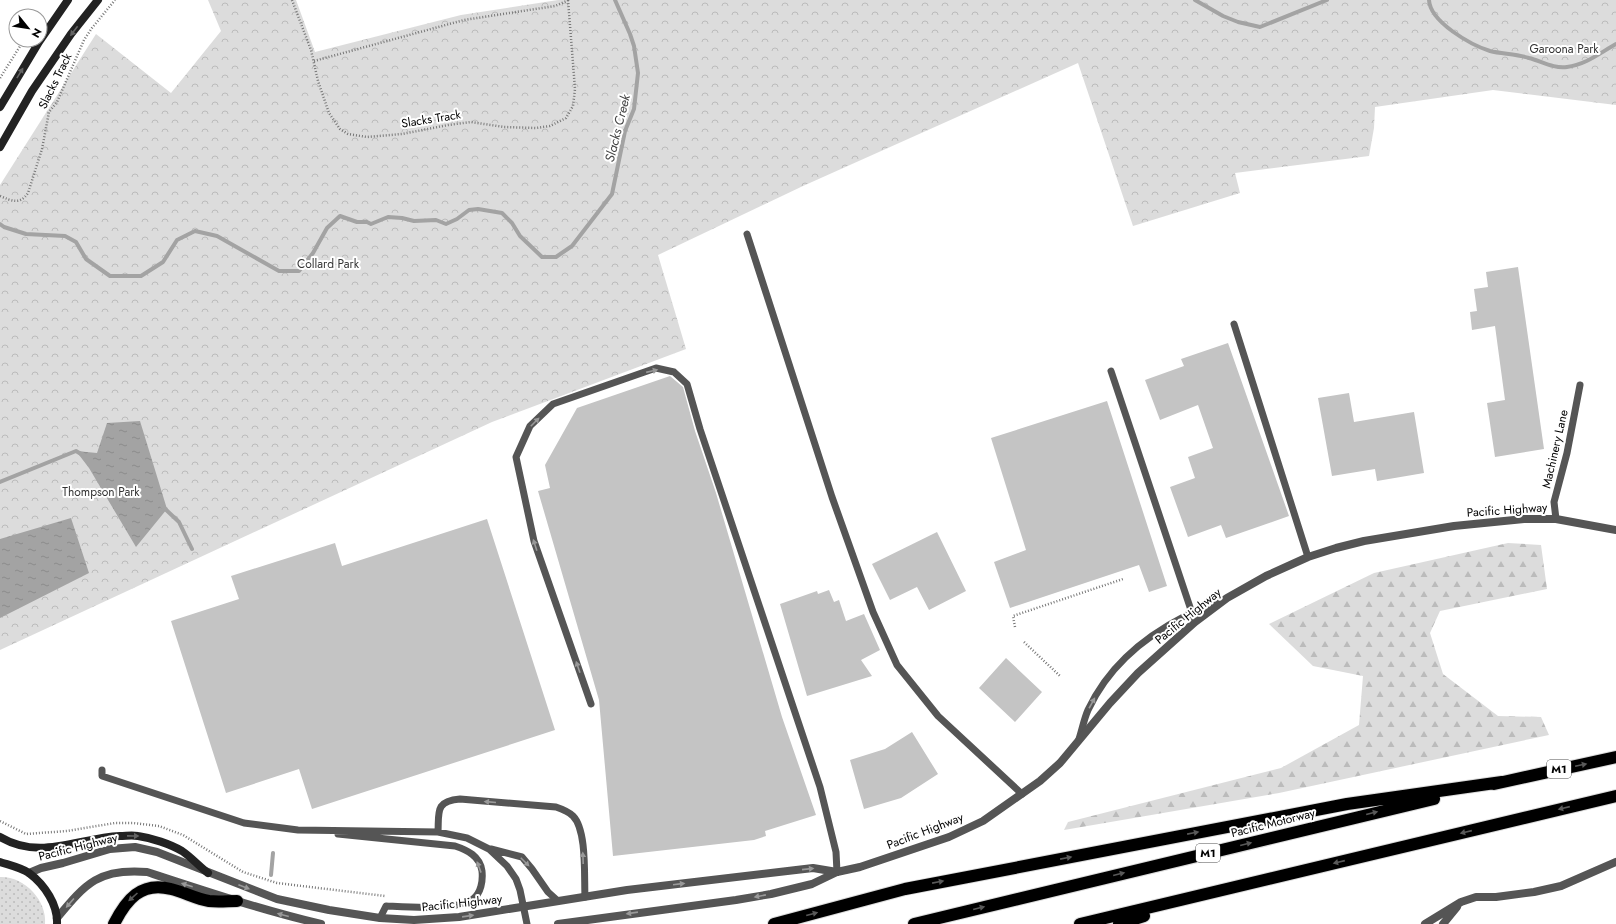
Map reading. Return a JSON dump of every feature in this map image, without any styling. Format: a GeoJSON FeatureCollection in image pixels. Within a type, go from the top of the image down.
{"type":"FeatureCollection","features":[{"type":"Feature","properties":{"kind":"highway","name":"Pacific Motorway"},"geometry":{"type":"LineString","coordinates":[[914,924],[1502,782],[1616,757]]}},
{"type":"Feature","properties":{"kind":"highway"},"geometry":{"type":"LineString","coordinates":[[774,924],[905,889],[1347,804],[1502,782]]}},
{"type":"Feature","properties":{"kind":"highway"},"geometry":{"type":"LineString","coordinates":[[1080,924],[1616,796]]}},
{"type":"Feature","properties":{"kind":"highway"},"geometry":{"type":"LineString","coordinates":[[114,924],[128,901],[137,892],[152,887],[169,888],[209,901],[237,901]]}},
{"type":"Feature","properties":{"kind":"highway"},"geometry":{"type":"LineString","coordinates":[[1119,924],[1233,887]]}},
{"type":"Feature","properties":{"kind":"main road"},"geometry":{"type":"LineString","coordinates":[[0,106],[39,42],[68,0]]}},
{"type":"Feature","properties":{"kind":"main road"},"geometry":{"type":"LineString","coordinates":[[0,147],[32,91],[71,34],[98,0]]}},
{"type":"Feature","properties":{"kind":"main road"},"geometry":{"type":"LineString","coordinates":[[0,837],[8,842],[24,847],[46,849],[104,837],[138,836],[159,842],[181,851],[208,873]]}},
{"type":"Feature","properties":{"kind":"main road"},"geometry":{"type":"LineString","coordinates":[[0,862],[29,873],[48,892],[58,921]]}},
{"type":"Feature","properties":{"kind":"main road"},"geometry":{"type":"LineString","coordinates":[[0,865],[9,865]]}},
{"type":"Feature","properties":{"kind":"street","name":"Pacific Highway"},"geometry":{"type":"LineString","coordinates":[[558,924],[743,899],[812,884],[837,872],[868,865],[949,837],[983,821],[1040,781],[1060,763],[1110,703],[1138,673],[1195,622],[1227,598],[1266,576],[1308,557],[1364,541],[1428,530],[1524,519],[1556,519],[1616,530]]}},
{"type":"Feature","properties":{"kind":"street","name":"Pacific Highway"},"geometry":{"type":"LineString","coordinates":[[29,873],[41,868],[110,849],[135,846],[156,852],[277,899],[329,910],[380,918],[414,920],[439,919],[627,890],[813,868],[837,872]]}},
{"type":"Feature","properties":{"kind":"street"},"geometry":{"type":"LineString","coordinates":[[1425,924],[1461,902],[1476,897],[1496,897],[1534,892],[1561,886],[1616,862]]}},
{"type":"Feature","properties":{"kind":"street"},"geometry":{"type":"LineString","coordinates":[[58,921],[83,889],[96,879],[119,871],[147,872],[237,901],[321,924]]}},
{"type":"Feature","properties":{"kind":"street"},"geometry":{"type":"LineString","coordinates":[[1443,924],[1461,902]]}},
{"type":"Feature","properties":{"kind":"lane"},"geometry":{"type":"LineString","coordinates":[[747,234],[832,496],[873,612],[897,665],[938,716],[1022,794]]}},
{"type":"Feature","properties":{"kind":"lane"},"geometry":{"type":"LineString","coordinates":[[1234,324],[1308,557]]}},
{"type":"Feature","properties":{"kind":"lane"},"geometry":{"type":"LineString","coordinates":[[591,704],[534,541],[516,457],[530,426],[553,404],[656,368],[674,372],[687,384],[700,428],[817,779],[836,852],[837,872]]}},
{"type":"Feature","properties":{"kind":"lane"},"geometry":{"type":"LineString","coordinates":[[1111,371],[1195,622]]}},
{"type":"Feature","properties":{"kind":"lane","name":"Machinery Lane"},"geometry":{"type":"LineString","coordinates":[[1556,519],[1554,502],[1567,453],[1580,384]]}},
{"type":"Feature","properties":{"kind":"lane"},"geometry":{"type":"LineString","coordinates":[[1079,739],[1087,711],[1103,683],[1116,665],[1146,640],[1192,613],[1227,598]]}},
{"type":"Feature","properties":{"kind":"lane"},"geometry":{"type":"LineString","coordinates":[[102,770],[102,776],[244,823],[298,830],[438,832],[467,838],[489,849],[522,858],[532,869],[548,892],[558,901]]}},
{"type":"Feature","properties":{"kind":"lane"},"geometry":{"type":"LineString","coordinates":[[438,832],[439,810],[443,804],[449,800],[460,799],[549,806],[566,811],[574,816],[582,832],[585,897]]}},
{"type":"Feature","properties":{"kind":"lane"},"geometry":{"type":"LineString","coordinates":[[306,829],[366,838],[455,846],[466,850],[474,856],[482,869],[481,888],[474,898],[462,905],[424,907],[386,906],[380,918]]}},
{"type":"Feature","properties":{"kind":"lane"},"geometry":{"type":"LineString","coordinates":[[489,849],[501,859],[516,879],[520,890],[527,924]]}},
{"type":"Feature","properties":{"kind":"path","name":"Slacks Track"},"geometry":{"type":"LineString","coordinates":[[0,196],[19,201],[24,199],[28,193],[42,148],[49,112],[57,102],[84,40],[96,22],[115,0]]}},
{"type":"Feature","properties":{"kind":"path","name":"Slacks Track"},"geometry":{"type":"LineString","coordinates":[[292,0],[311,50],[318,81],[329,113],[340,129],[348,134],[366,137],[402,134],[448,124],[471,122],[504,127],[536,128],[550,126],[566,118],[573,106],[575,89],[569,0]]}},
{"type":"Feature","properties":{"kind":"path"},"geometry":{"type":"LineString","coordinates":[[314,61],[464,20],[555,6],[569,0]]}},
{"type":"Feature","properties":{"kind":"path"},"geometry":{"type":"LineString","coordinates":[[0,78],[19,48]]}},
{"type":"Feature","properties":{"kind":"path"},"geometry":{"type":"LineString","coordinates":[[1015,627],[1013,616],[1123,579]]}},
{"type":"Feature","properties":{"kind":"path"},"geometry":{"type":"LineString","coordinates":[[1024,642],[1060,676]]}},
{"type":"Feature","properties":{"kind":"path"},"geometry":{"type":"LineString","coordinates":[[0,821],[26,834],[67,831],[115,823],[133,823],[159,826],[183,836],[243,872],[277,883],[391,896]]}},
{"type":"Feature","properties":{"kind":"green space","name":"Collard Park"},"geometry":{"type":"Polygon","coordinates":[[[208,0],[296,0],[315,52],[461,15],[558,0],[1616,0],[1616,105],[1493,90],[1375,107],[1374,128],[1369,156],[1235,173],[1240,193],[1133,226],[1078,63],[803,186],[658,255],[686,349],[492,422],[0,650],[0,185],[96,34],[171,93],[221,31],[208,0]]]}},
{"type":"Feature","properties":{"kind":"green space"},"geometry":{"type":"Polygon","coordinates":[[[1508,543],[1541,545],[1547,589],[1440,611],[1430,633],[1443,674],[1498,716],[1541,717],[1549,735],[1279,793],[1064,830],[1068,822],[1281,768],[1359,725],[1363,676],[1313,666],[1269,624],[1374,573],[1508,543]]]}},
{"type":"Feature","properties":{"kind":"green space"},"geometry":{"type":"Polygon","coordinates":[[[0,877],[17,881],[32,891],[42,906],[45,915],[45,924],[0,924],[0,877]]]}},
{"type":"Feature","properties":{"kind":"water"},"geometry":{"type":"Polygon","coordinates":[[[140,421],[167,509],[136,547],[89,468],[76,451],[97,453],[107,423],[140,421]]]}},
{"type":"Feature","properties":{"kind":"water"},"geometry":{"type":"Polygon","coordinates":[[[71,518],[89,573],[0,618],[0,539],[71,518]]]}},
{"type":"Feature","properties":{"kind":"building"},"geometry":{"type":"Polygon","coordinates":[[[1518,267],[1544,449],[1495,457],[1487,403],[1505,400],[1495,326],[1472,330],[1470,312],[1477,311],[1474,289],[1488,287],[1486,272],[1518,267]]]}},
{"type":"Feature","properties":{"kind":"building"},"geometry":{"type":"Polygon","coordinates":[[[1228,343],[1289,516],[1226,538],[1221,525],[1188,537],[1170,487],[1195,478],[1188,457],[1213,448],[1198,405],[1160,420],[1145,380],[1184,366],[1181,359],[1228,343]]]}},
{"type":"Feature","properties":{"kind":"building"},"geometry":{"type":"Polygon","coordinates":[[[670,376],[683,387],[782,717],[816,815],[765,831],[766,836],[754,840],[613,856],[599,700],[538,491],[550,488],[545,465],[577,408],[670,376]]]}},
{"type":"Feature","properties":{"kind":"building"},"geometry":{"type":"Polygon","coordinates":[[[1349,393],[1354,422],[1414,412],[1424,473],[1377,481],[1375,469],[1332,476],[1318,398],[1349,393]]]}},
{"type":"Feature","properties":{"kind":"building"},"geometry":{"type":"Polygon","coordinates":[[[1107,401],[1167,586],[1149,592],[1139,565],[1010,608],[994,562],[1026,550],[991,438],[1107,401]]]}},
{"type":"Feature","properties":{"kind":"building"},"geometry":{"type":"Polygon","coordinates":[[[487,519],[555,730],[312,809],[299,769],[226,793],[171,621],[239,599],[231,576],[335,543],[342,566],[487,519]]]}},
{"type":"Feature","properties":{"kind":"building"},"geometry":{"type":"Polygon","coordinates":[[[937,532],[966,591],[929,610],[917,587],[890,600],[872,564],[937,532]]]}},
{"type":"Feature","properties":{"kind":"building"},"geometry":{"type":"Polygon","coordinates":[[[829,590],[834,602],[839,600],[846,621],[864,614],[880,650],[861,660],[872,676],[807,696],[780,604],[817,591],[818,594],[829,590]]]}},
{"type":"Feature","properties":{"kind":"building"},"geometry":{"type":"Polygon","coordinates":[[[1006,658],[1042,692],[1015,722],[979,688],[1006,658]]]}},
{"type":"Feature","properties":{"kind":"building"},"geometry":{"type":"Polygon","coordinates":[[[912,732],[938,774],[901,798],[864,809],[850,760],[885,749],[912,732]]]}},
{"type":"Feature","properties":{"kind":"waterway","name":"Slacks Creek"},"geometry":{"type":"LineString","coordinates":[[0,224],[4,227],[26,234],[65,236],[76,242],[86,259],[110,276],[141,276],[163,262],[177,240],[195,231],[217,236],[279,271],[299,271],[313,253],[327,228],[340,216],[357,222],[367,222],[371,224],[388,217],[414,221],[436,220],[446,224],[457,219],[469,210],[478,209],[502,213],[512,223],[520,236],[542,257],[556,257],[572,246],[612,194],[625,131],[634,109],[638,73],[634,46],[615,0]]}},
{"type":"Feature","properties":{"kind":"waterway","name":"Slacks Creek"},"geometry":{"type":"LineString","coordinates":[[1195,0],[1223,16],[1238,22],[1260,27],[1327,0]]}},
{"type":"Feature","properties":{"kind":"waterway","name":"Slacks Creek"},"geometry":{"type":"LineString","coordinates":[[1429,0],[1431,8],[1436,16],[1453,32],[1473,44],[1490,51],[1534,59],[1552,66],[1567,67],[1580,64],[1616,44]]}},
{"type":"Feature","properties":{"kind":"waterway"},"geometry":{"type":"LineString","coordinates":[[0,482],[76,451],[81,454]]}},
{"type":"Feature","properties":{"kind":"waterway"},"geometry":{"type":"LineString","coordinates":[[162,506],[179,522],[192,549]]}},
{"type":"Feature","properties":{"kind":"waterway"},"geometry":{"type":"LineString","coordinates":[[271,875],[273,853]]}},
{"type":"Feature","properties":{"kind":"park label","name":"Garoona Park"},"geometry":{"type":"Point","coordinates":[1564,49]}},
{"type":"Feature","properties":{"kind":"park label","name":"Thompson Park"},"geometry":{"type":"Point","coordinates":[101,492]}}]}
